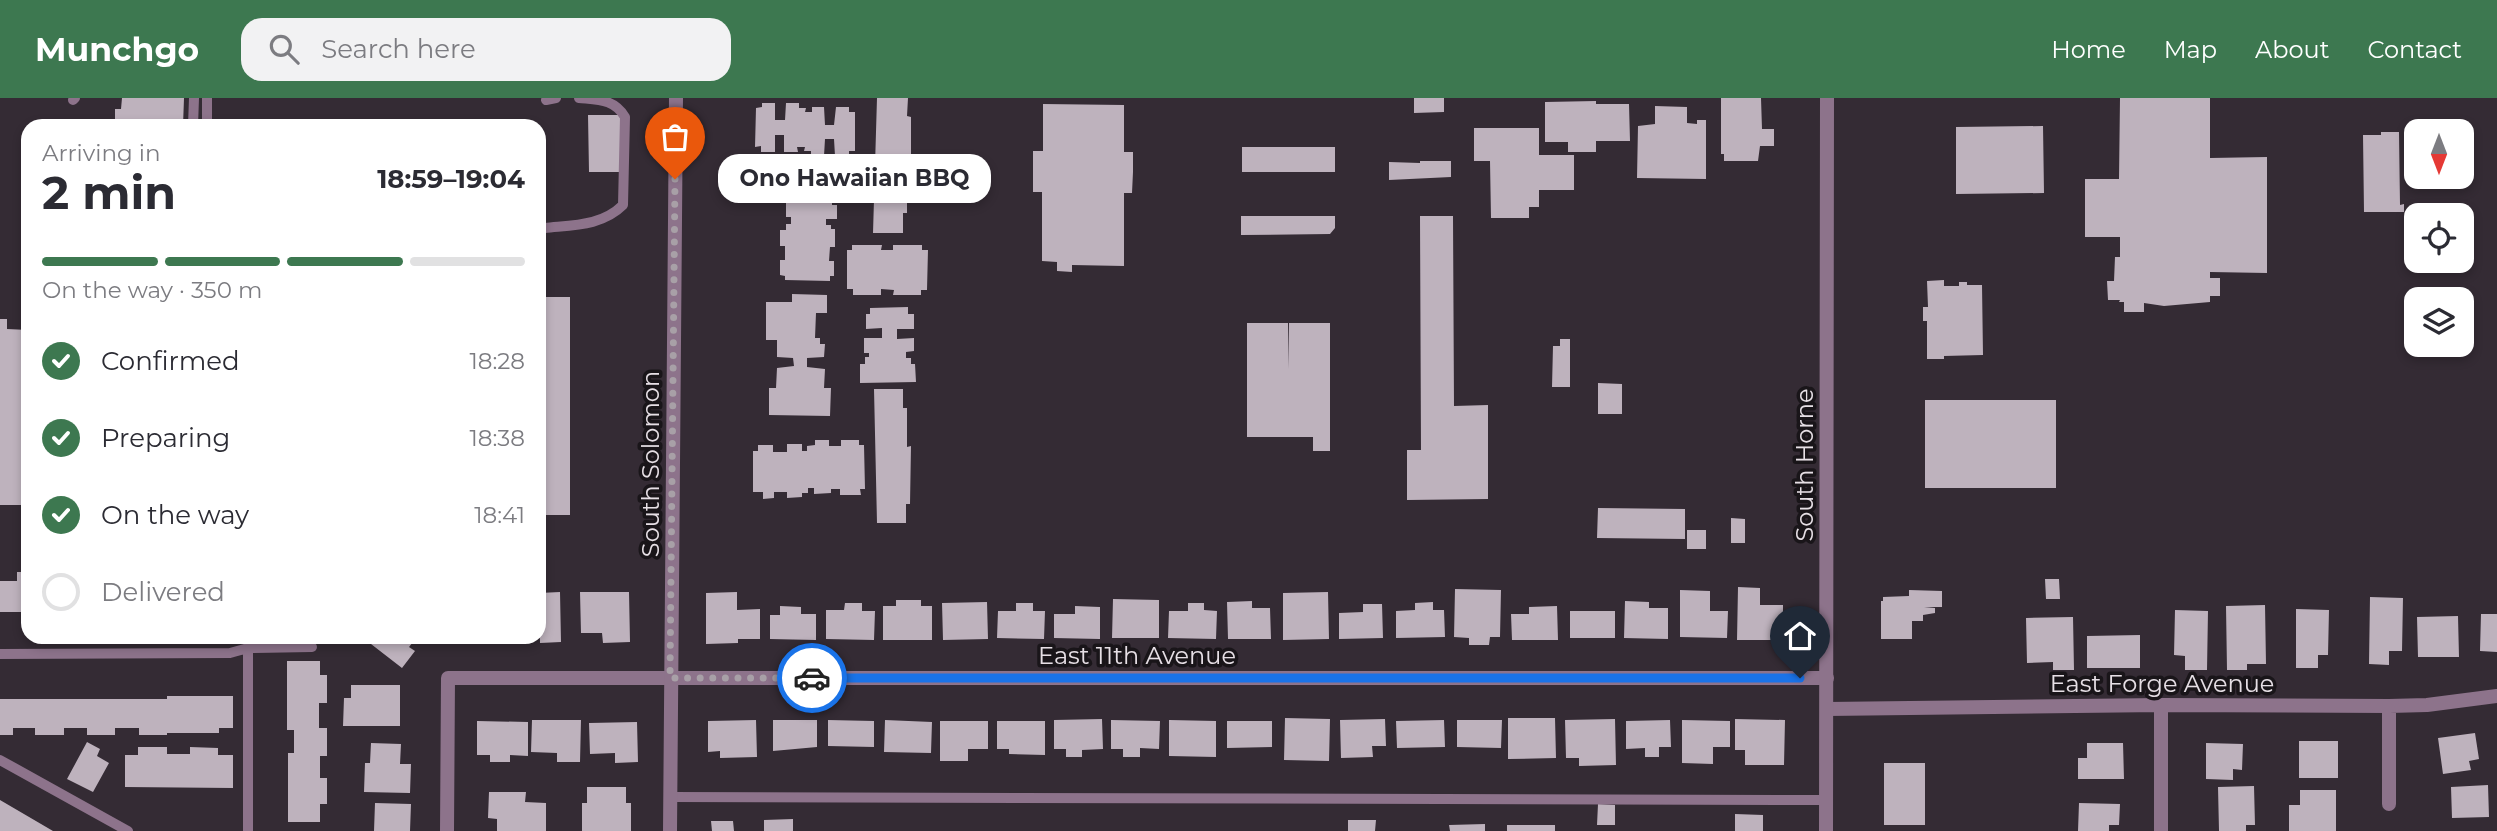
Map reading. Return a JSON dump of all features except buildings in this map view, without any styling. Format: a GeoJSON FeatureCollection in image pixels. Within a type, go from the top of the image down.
{"type":"FeatureCollection","features":[{"type":"Feature","properties":{"kind":"street","name":"South Solomon"},"geometry":{"type":"LineString","coordinates":[[670,831],[676,98]]}},
{"type":"Feature","properties":{"kind":"street","name":"South Horne"},"geometry":{"type":"LineString","coordinates":[[1826,831],[1827,98]]}},
{"type":"Feature","properties":{"kind":"street","name":"East 11th Avenue"},"geometry":{"type":"LineString","coordinates":[[447,831],[448,678],[1827,678]]}},
{"type":"Feature","properties":{"kind":"street","name":"East Forge Avenue"},"geometry":{"type":"LineString","coordinates":[[1827,709],[2161,705],[2389,706],[2427,705],[2497,696]]}},
{"type":"Feature","properties":{"kind":"street"},"geometry":{"type":"LineString","coordinates":[[2161,705],[2161,831]]}},
{"type":"Feature","properties":{"kind":"street"},"geometry":{"type":"LineString","coordinates":[[2389,706],[2389,804]]}},
{"type":"Feature","properties":{"kind":"lane"},"geometry":{"type":"LineString","coordinates":[[193,119],[194,98]]}},
{"type":"Feature","properties":{"kind":"lane"},"geometry":{"type":"LineString","coordinates":[[206,98],[207,119]]}},
{"type":"Feature","properties":{"kind":"lane"},"geometry":{"type":"LineString","coordinates":[[546,228],[596,222],[613,216],[622,205],[625,117],[619,108],[609,101],[579,98]]}},
{"type":"Feature","properties":{"kind":"lane"},"geometry":{"type":"LineString","coordinates":[[0,654],[230,653],[248,648],[312,647]]}},
{"type":"Feature","properties":{"kind":"lane"},"geometry":{"type":"LineString","coordinates":[[248,648],[248,831]]}},
{"type":"Feature","properties":{"kind":"lane"},"geometry":{"type":"LineString","coordinates":[[0,760],[128,831]]}},
{"type":"Feature","properties":{"kind":"lane"},"geometry":{"type":"LineString","coordinates":[[670,797],[1826,800]]}},
{"type":"Feature","properties":{"kind":"way so far"},"geometry":{"type":"LineString","coordinates":[[675,179],[670,678],[812,678]]}},
{"type":"Feature","properties":{"kind":"place","name":"Ono Hawaiian BBQ"},"geometry":{"type":"Point","coordinates":[675,179]}},
{"type":"Feature","properties":{"kind":"route"},"geometry":{"type":"LineString","coordinates":[[812,678],[1800,678]]}}]}
